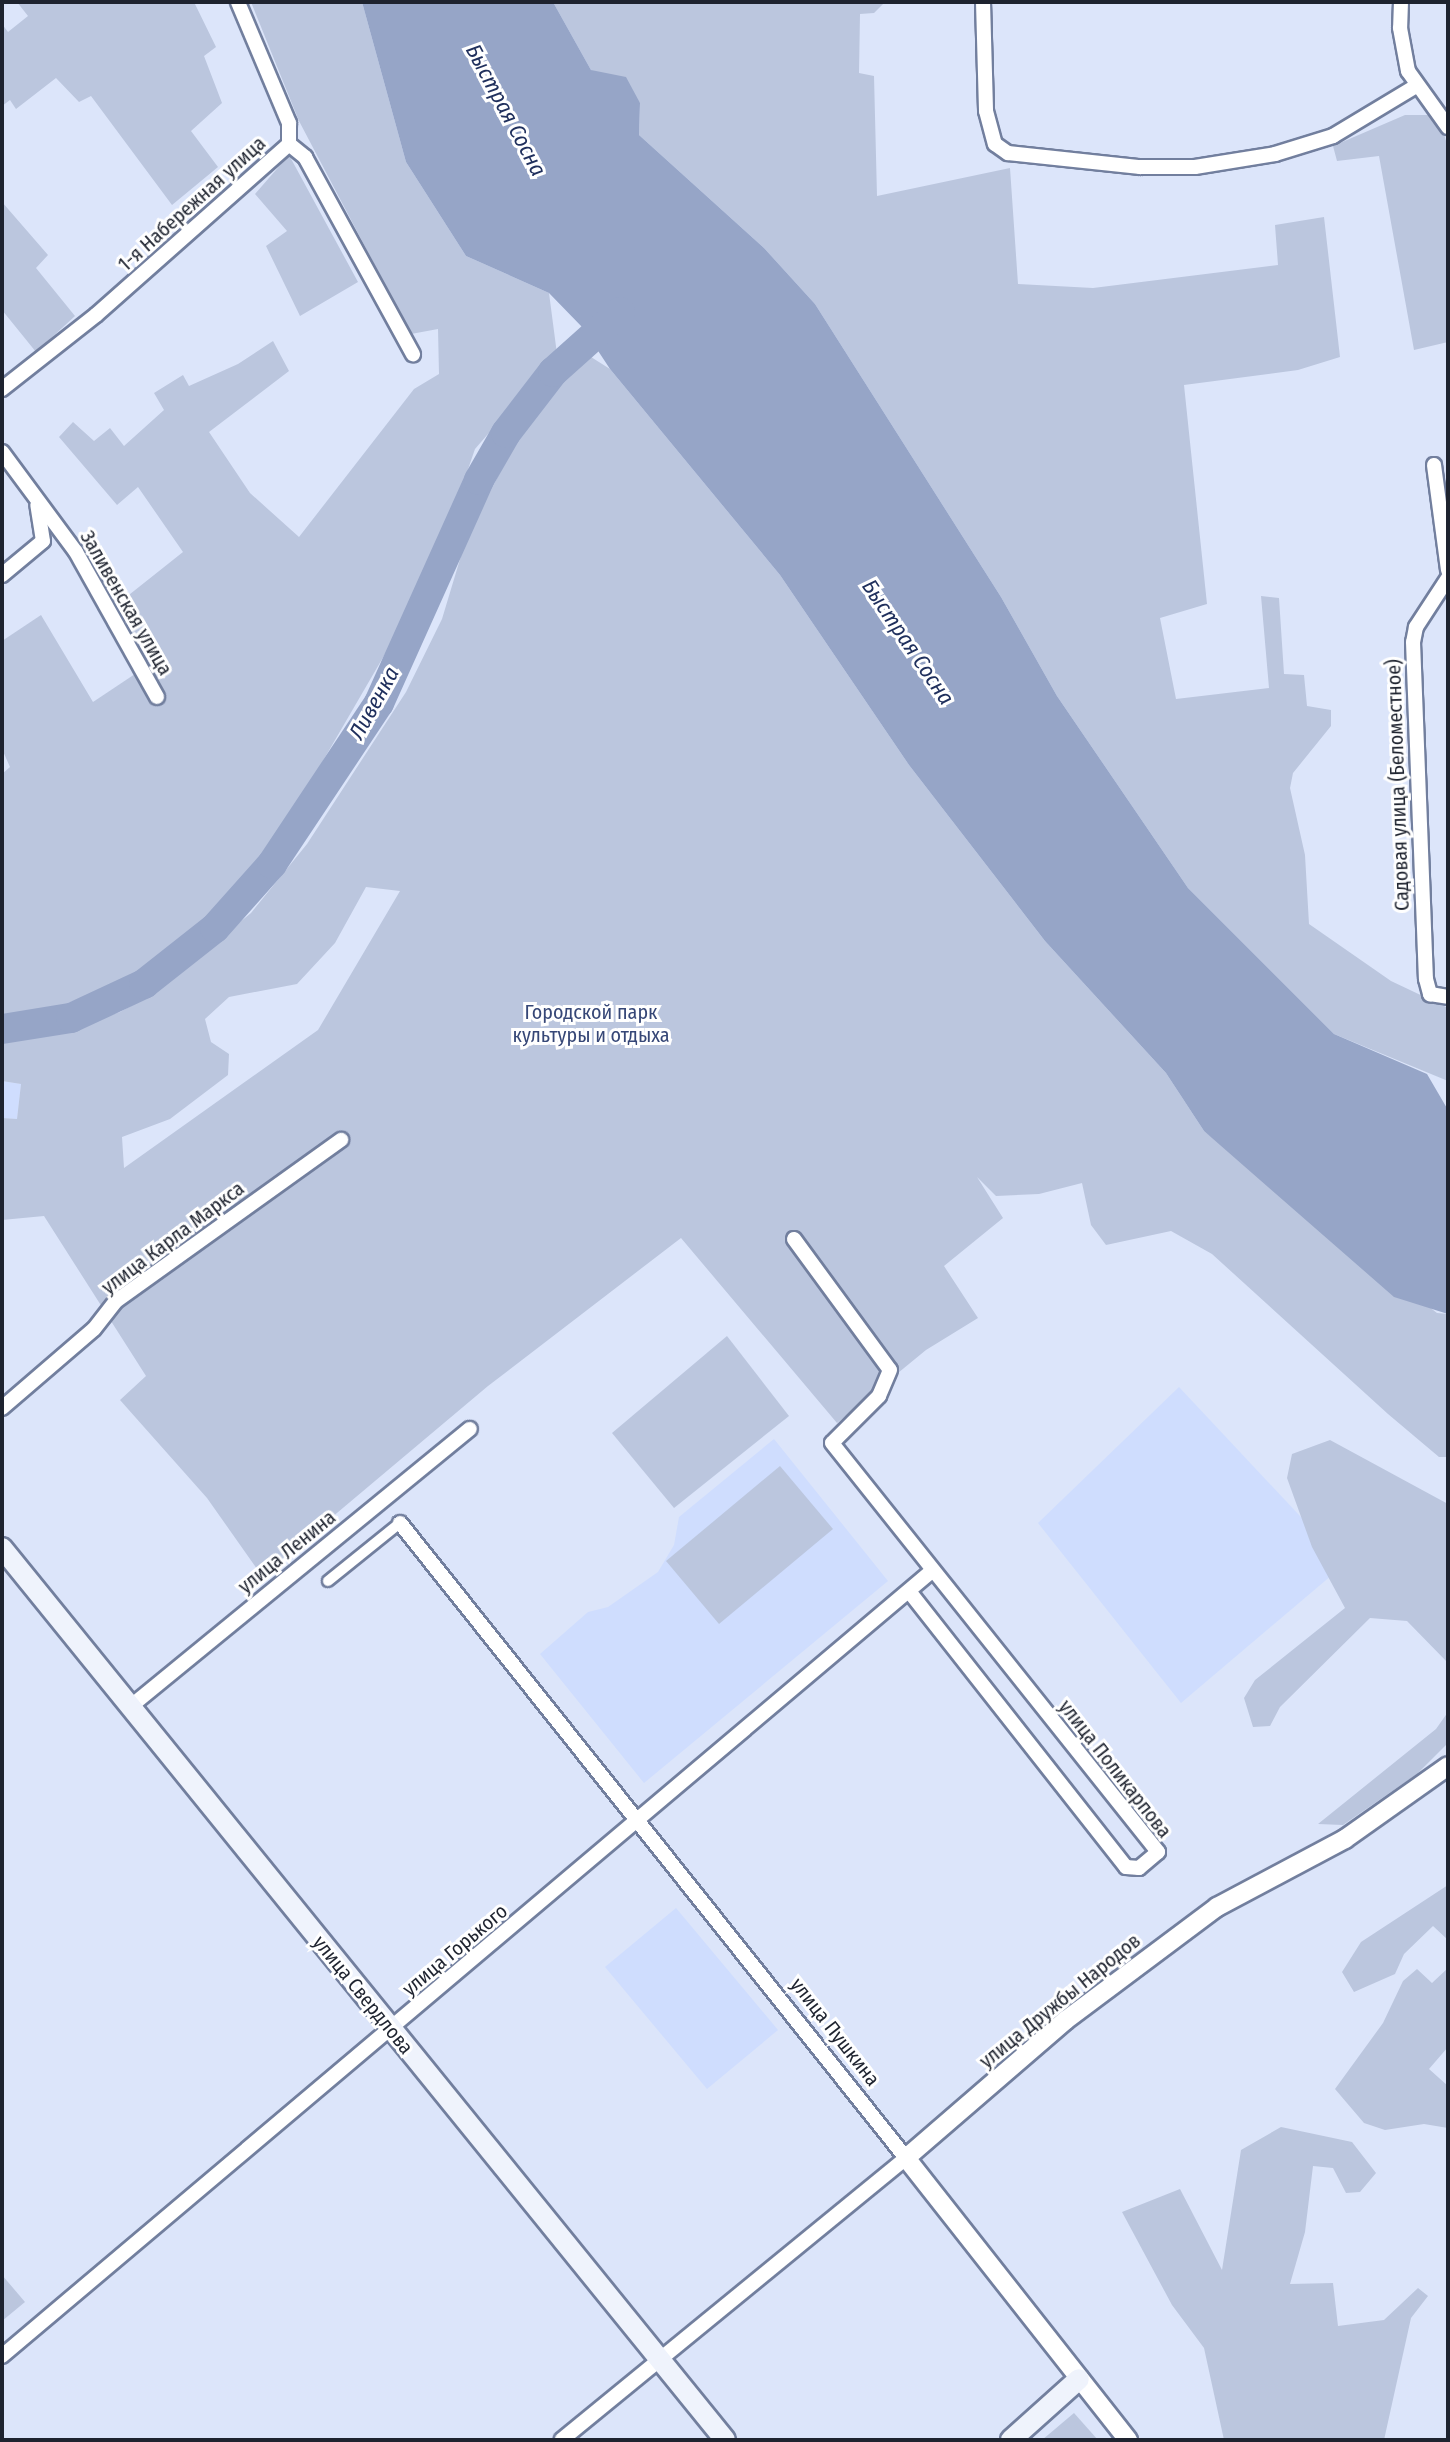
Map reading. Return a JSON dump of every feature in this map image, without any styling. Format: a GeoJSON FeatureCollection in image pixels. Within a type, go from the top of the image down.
{"type":"FeatureCollection","features":[{"type":"Feature","properties":{"kind":"main road","name":"улица Свердлова"},"geometry":{"type":"LineString","coordinates":[[2,1548],[725,2440]]}},
{"type":"Feature","properties":{"kind":"main road"},"geometry":{"type":"LineString","coordinates":[[1011,2440],[1079,2379]]}},
{"type":"Feature","properties":{"kind":"street","name":"1-я Набережная улица"},"geometry":{"type":"LineString","coordinates":[[2,389],[115,299],[289,144],[289,123],[238,2]]}},
{"type":"Feature","properties":{"kind":"street"},"geometry":{"type":"LineString","coordinates":[[983,2],[986,111],[995,144],[1008,153],[1140,167],[1195,167],[1275,154],[1333,136],[1396,103],[1416,86]]}},
{"type":"Feature","properties":{"kind":"street"},"geometry":{"type":"LineString","coordinates":[[1401,2],[1403,57],[1416,86],[1448,127]]}},
{"type":"Feature","properties":{"kind":"street"},"geometry":{"type":"LineString","coordinates":[[289,144],[305,157],[413,354]]}},
{"type":"Feature","properties":{"kind":"street","name":"Заливенская улица"},"geometry":{"type":"LineString","coordinates":[[2,452],[99,589],[157,697]]}},
{"type":"Feature","properties":{"kind":"street"},"geometry":{"type":"LineString","coordinates":[[1434,465],[1448,570]]}},
{"type":"Feature","properties":{"kind":"street"},"geometry":{"type":"LineString","coordinates":[[2,575],[43,541],[33,493]]}},
{"type":"Feature","properties":{"kind":"street","name":"Садовая улица (Беломестное)"},"geometry":{"type":"LineString","coordinates":[[1441,997],[1426,979],[1413,642],[1416,627],[1448,579]]}},
{"type":"Feature","properties":{"kind":"street","name":"улица Карла Маркса"},"geometry":{"type":"LineString","coordinates":[[2,1408],[94,1329],[116,1301],[341,1140]]}},
{"type":"Feature","properties":{"kind":"street","name":"улица Поликарпова"},"geometry":{"type":"LineString","coordinates":[[794,1239],[890,1370],[885,1389],[832,1443],[1158,1852],[1139,1868],[1126,1867],[909,1591]]}},
{"type":"Feature","properties":{"kind":"street","name":"улица Ленина"},"geometry":{"type":"LineString","coordinates":[[130,1707],[470,1429]]}},
{"type":"Feature","properties":{"kind":"street"},"geometry":{"type":"LineString","coordinates":[[328,1581],[400,1523]]}},
{"type":"Feature","properties":{"kind":"street","name":"улица Пушкина"},"geometry":{"type":"LineString","coordinates":[[400,1523],[1128,2440]]}},
{"type":"Feature","properties":{"kind":"street","name":"улица Горького"},"geometry":{"type":"LineString","coordinates":[[2,2356],[932,1571]]}},
{"type":"Feature","properties":{"kind":"street","name":"улица Дружбы Народов"},"geometry":{"type":"LineString","coordinates":[[661,2360],[906,2158],[1066,2020],[1217,1907],[1335,1845],[1448,1766]]}},
{"type":"Feature","properties":{"kind":"street"},"geometry":{"type":"LineString","coordinates":[[562,2440],[661,2360]]}},
{"type":"Feature","properties":{"kind":"shaded area"},"geometry":{"type":"Polygon","coordinates":[[[2,1081],[21,1084],[17,1119],[2,1118],[2,1081]]]}},
{"type":"Feature","properties":{"kind":"shaded area"},"geometry":{"type":"Polygon","coordinates":[[[1179,1387],[1345,1564],[1181,1703],[1038,1523],[1179,1387]]]}},
{"type":"Feature","properties":{"kind":"shaded area"},"geometry":{"type":"Polygon","coordinates":[[[774,1439],[888,1581],[644,1783],[540,1654],[588,1612],[608,1607],[658,1572],[674,1545],[679,1517],[774,1439]]]}},
{"type":"Feature","properties":{"kind":"shaded area"},"geometry":{"type":"Polygon","coordinates":[[[676,1908],[778,2030],[707,2089],[605,1967],[676,1908]]]}},
{"type":"Feature","properties":{"kind":"green space"},"geometry":{"type":"Polygon","coordinates":[[[17,2],[194,2],[216,47],[204,56],[222,103],[191,131],[218,167],[172,205],[91,96],[79,102],[56,78],[16,109],[10,100],[2,106],[2,24],[8,32],[28,16],[17,2]]]}},
{"type":"Feature","properties":{"kind":"green space"},"geometry":{"type":"Polygon","coordinates":[[[251,2],[362,2],[406,162],[466,256],[549,293],[557,354],[475,449],[446,533],[403,623],[299,802],[242,882],[151,971],[32,1017],[2,1019],[2,774],[10,767],[2,749],[2,641],[41,615],[93,702],[150,664],[115,606],[183,552],[138,487],[117,505],[59,437],[73,422],[94,441],[110,428],[124,446],[164,410],[154,393],[183,375],[189,386],[238,364],[273,341],[289,371],[209,432],[250,493],[299,537],[414,389],[439,374],[438,329],[411,334],[299,121],[251,2]]]}},
{"type":"Feature","properties":{"kind":"green space"},"geometry":{"type":"Polygon","coordinates":[[[553,2],[885,2],[874,13],[860,14],[859,73],[874,76],[877,196],[1010,168],[1018,284],[1093,288],[1278,265],[1275,225],[1324,217],[1340,357],[1298,370],[1184,385],[1207,604],[1160,618],[1176,699],[1269,688],[1261,596],[1279,598],[1284,674],[1304,675],[1307,706],[1331,710],[1331,726],[1293,773],[1290,788],[1305,855],[1309,924],[1391,981],[1448,1008],[1448,1081],[1334,1034],[1188,888],[1057,696],[1001,597],[815,304],[764,248],[639,135],[640,103],[591,70],[553,2]]]}},
{"type":"Feature","properties":{"kind":"green space"},"geometry":{"type":"Polygon","coordinates":[[[1405,115],[1430,115],[1443,130],[1448,148],[1448,342],[1414,350],[1379,156],[1337,161],[1333,146],[1405,115]]]}},
{"type":"Feature","properties":{"kind":"green space"},"geometry":{"type":"Polygon","coordinates":[[[289,155],[358,282],[300,316],[266,246],[287,231],[255,194],[289,155]]]}},
{"type":"Feature","properties":{"kind":"green space"},"geometry":{"type":"Polygon","coordinates":[[[2,202],[48,255],[36,268],[75,316],[36,352],[2,310],[2,202]]]}},
{"type":"Feature","properties":{"kind":"green space","name":"Городской парк культуры и отдыха"},"geometry":{"type":"Polygon","coordinates":[[[591,357],[610,369],[780,575],[909,765],[1045,941],[1166,1073],[1204,1131],[1437,1313],[1448,1314],[1448,1457],[1439,1457],[1388,1414],[1212,1254],[1171,1231],[1106,1245],[1091,1225],[1082,1183],[1039,1194],[996,1196],[977,1177],[1003,1218],[944,1266],[978,1318],[926,1350],[837,1423],[681,1238],[488,1386],[262,1576],[207,1498],[120,1400],[146,1376],[44,1216],[2,1220],[2,1118],[17,1119],[21,1084],[2,1081],[2,1040],[72,1028],[120,1012],[152,994],[251,913],[307,844],[406,692],[442,619],[467,536],[518,438],[556,381],[591,357]],[[366,887],[335,943],[297,984],[229,997],[205,1019],[211,1042],[229,1054],[228,1075],[170,1119],[122,1137],[124,1168],[318,1030],[400,891],[366,887]]]}},
{"type":"Feature","properties":{"kind":"green space"},"geometry":{"type":"Polygon","coordinates":[[[727,1336],[789,1416],[674,1508],[612,1433],[727,1336]]]}},
{"type":"Feature","properties":{"kind":"green space"},"geometry":{"type":"Polygon","coordinates":[[[1330,1440],[1448,1504],[1448,1663],[1407,1621],[1370,1618],[1280,1707],[1270,1726],[1253,1727],[1244,1698],[1255,1680],[1345,1608],[1312,1547],[1287,1478],[1292,1454],[1330,1440]]]}},
{"type":"Feature","properties":{"kind":"green space"},"geometry":{"type":"Polygon","coordinates":[[[780,1466],[833,1529],[719,1624],[666,1561],[780,1466]]]}},
{"type":"Feature","properties":{"kind":"green space"},"geometry":{"type":"Polygon","coordinates":[[[1448,1712],[1448,1743],[1417,1774],[1343,1825],[1318,1824],[1436,1729],[1448,1712]]]}},
{"type":"Feature","properties":{"kind":"green space"},"geometry":{"type":"Polygon","coordinates":[[[1448,1885],[1448,1940],[1433,1926],[1404,1954],[1395,1974],[1354,1992],[1342,1972],[1361,1942],[1448,1885]]]}},
{"type":"Feature","properties":{"kind":"green space"},"geometry":{"type":"Polygon","coordinates":[[[1448,1968],[1448,2047],[1429,2069],[1448,2086],[1448,2128],[1424,2124],[1385,2130],[1364,2123],[1335,2089],[1383,2023],[1403,1981],[1417,1969],[1432,1983],[1448,1968]]]}},
{"type":"Feature","properties":{"kind":"green space"},"geometry":{"type":"Polygon","coordinates":[[[1281,2127],[1352,2142],[1376,2173],[1360,2192],[1346,2193],[1333,2168],[1313,2166],[1305,2232],[1290,2284],[1333,2283],[1338,2326],[1384,2320],[1418,2288],[1428,2296],[1411,2318],[1384,2440],[1224,2440],[1204,2348],[1172,2305],[1122,2212],[1180,2189],[1222,2270],[1241,2150],[1281,2127]]]}},
{"type":"Feature","properties":{"kind":"green space"},"geometry":{"type":"Polygon","coordinates":[[[2,2275],[25,2302],[2,2321],[2,2275]]]}},
{"type":"Feature","properties":{"kind":"green space"},"geometry":{"type":"Polygon","coordinates":[[[1074,2413],[1098,2440],[1042,2440],[1074,2413]]]}},
{"type":"Feature","properties":{"kind":"water","name":"Быстрая Сосна"},"geometry":{"type":"Polygon","coordinates":[[[362,2],[553,2],[591,70],[626,77],[640,103],[639,135],[764,248],[815,304],[1001,597],[1057,696],[1188,888],[1334,1034],[1427,1074],[1448,1110],[1448,1314],[1394,1297],[1204,1131],[1166,1073],[1045,941],[909,765],[780,575],[610,369],[583,328],[549,293],[466,256],[406,162],[362,2]]]}},
{"type":"Feature","properties":{"kind":"waterway","name":"Ливенка"},"geometry":{"type":"LineString","coordinates":[[2,1029],[71,1018],[144,984],[215,928],[272,864],[379,703],[479,480],[506,433],[553,372],[620,312]]}}]}
